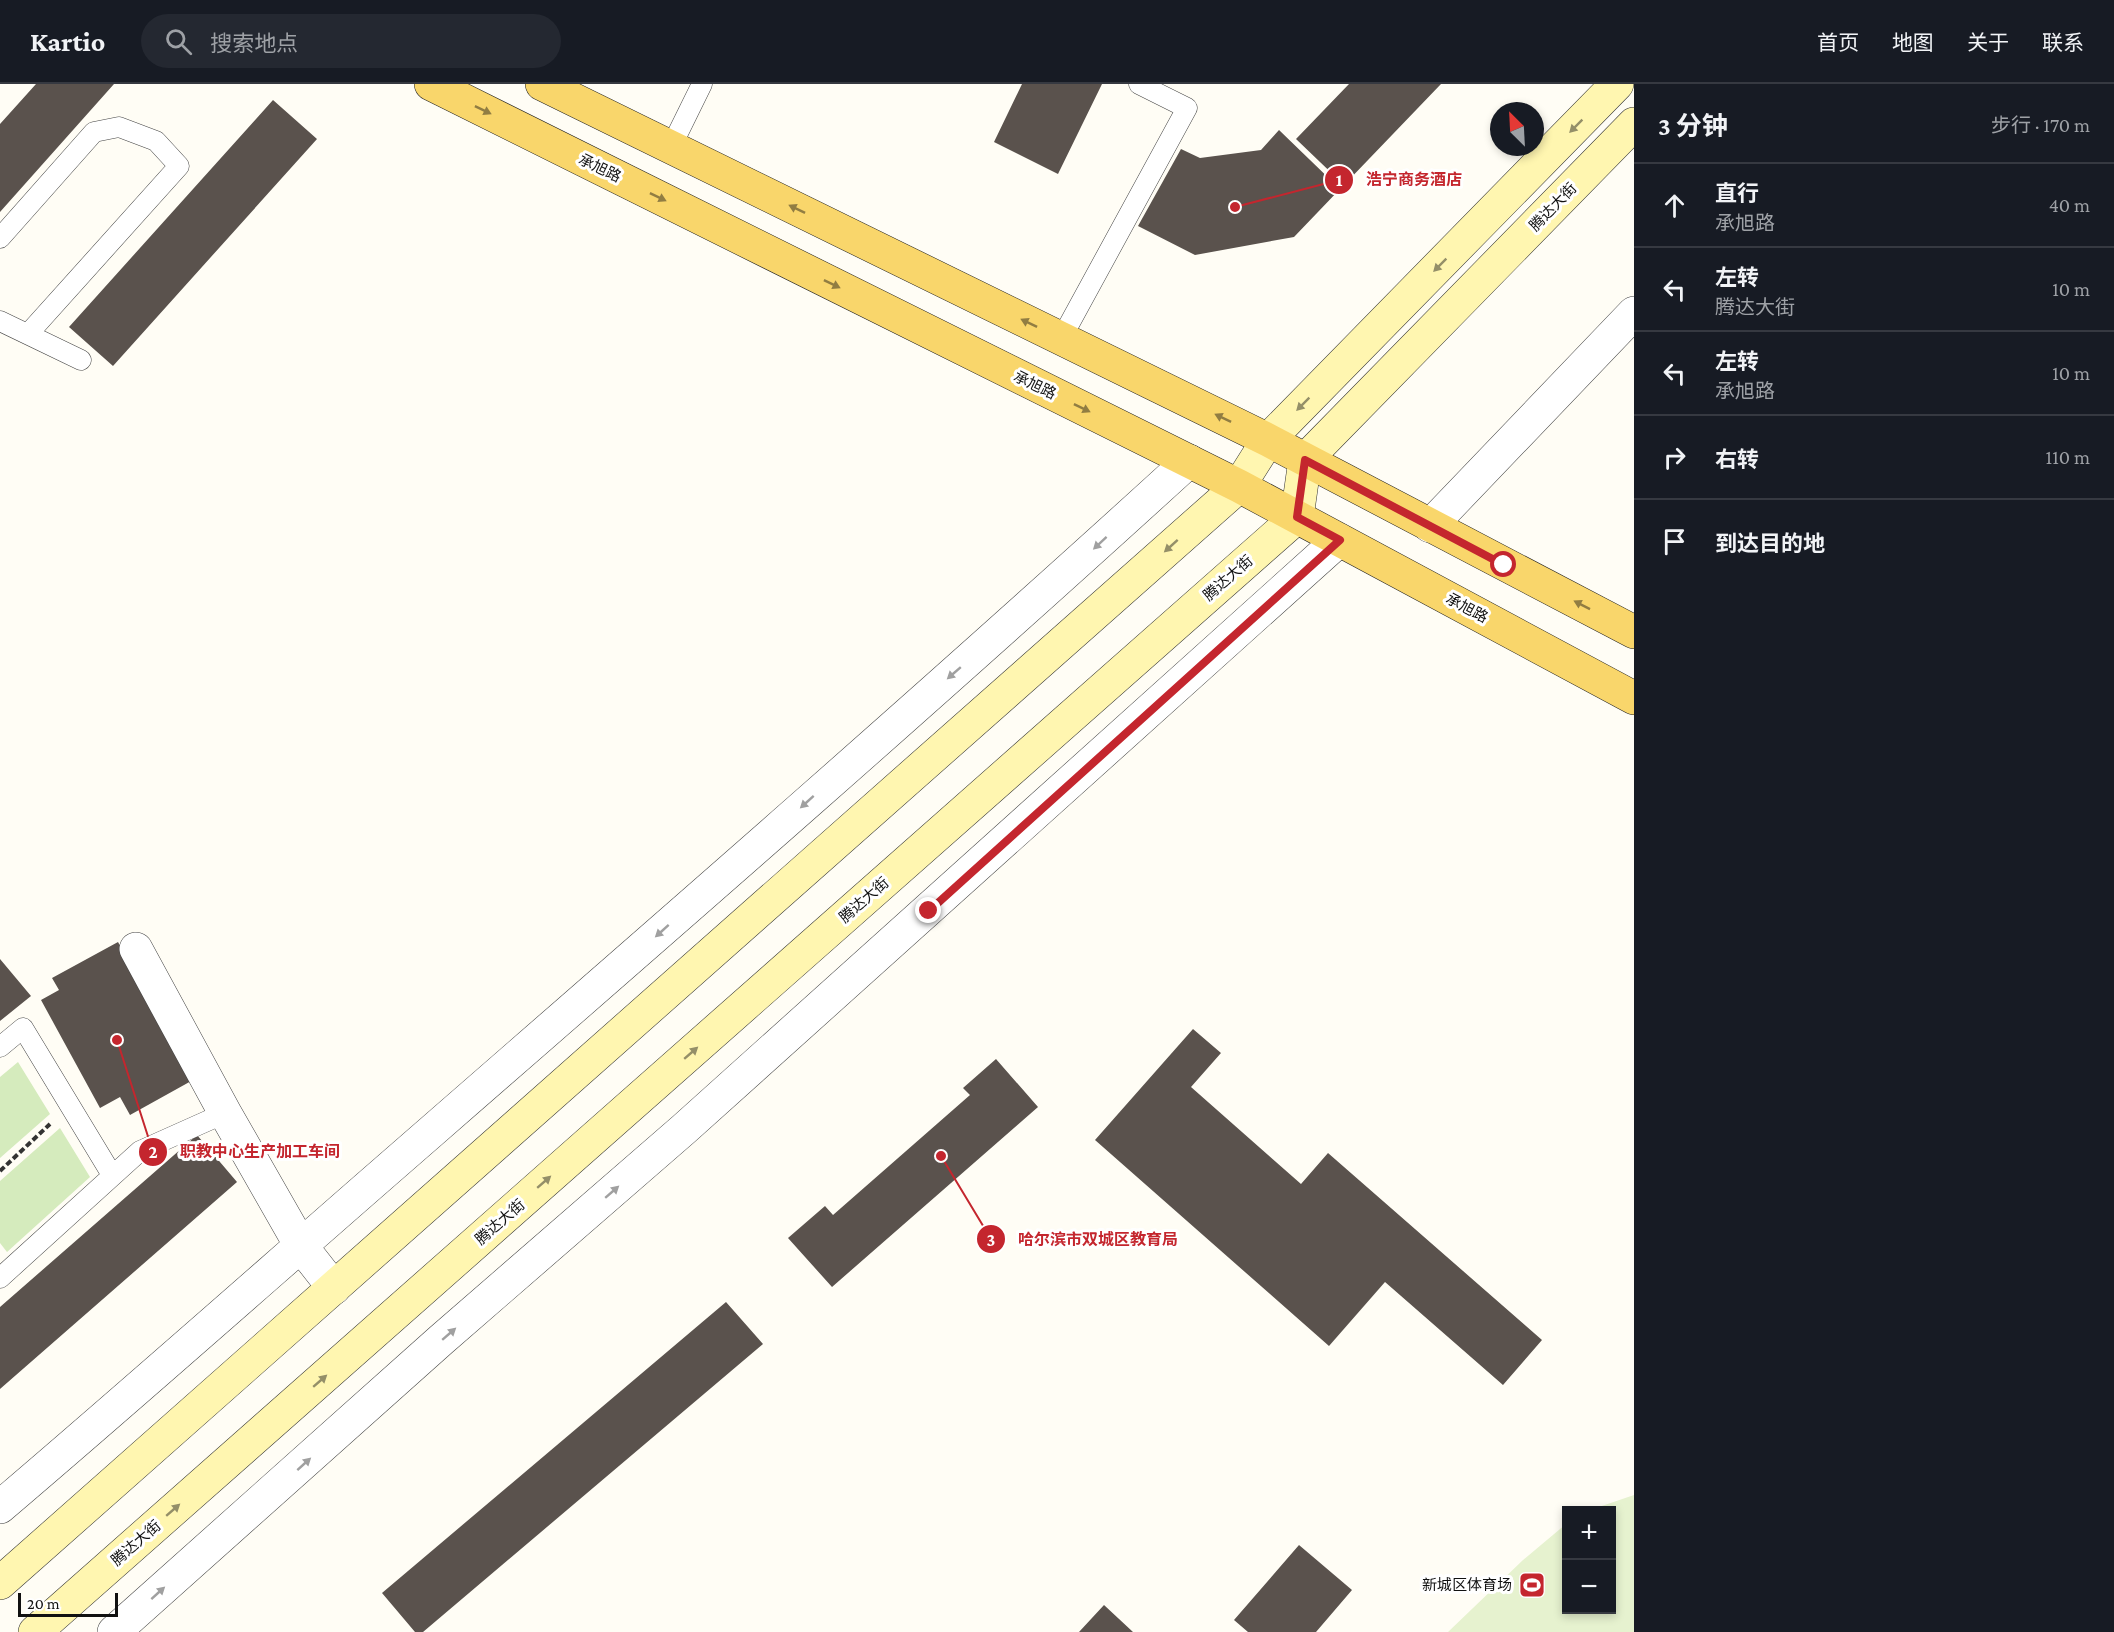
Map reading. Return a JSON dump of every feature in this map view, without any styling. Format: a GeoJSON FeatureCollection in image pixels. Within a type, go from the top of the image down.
{"type":"FeatureCollection","features":[{"type":"Feature","properties":{"kind":"main road","name":"承旭路"},"geometry":{"type":"LineString","coordinates":[[431,84],[1239,486],[1634,698]]}},
{"type":"Feature","properties":{"kind":"main road"},"geometry":{"type":"LineString","coordinates":[[542,84],[1268,440],[1634,632]]}},
{"type":"Feature","properties":{"kind":"main road"},"geometry":{"type":"LineString","coordinates":[[0,1583],[1239,486],[1268,440],[1617,84]]}},
{"type":"Feature","properties":{"kind":"main road","name":"腾达大街"},"geometry":{"type":"LineString","coordinates":[[1305,460],[1634,124]]}},
{"type":"Feature","properties":{"kind":"main road"},"geometry":{"type":"LineString","coordinates":[[1297,517],[1305,460]]}},
{"type":"Feature","properties":{"kind":"main road","name":"腾达大街"},"geometry":{"type":"LineString","coordinates":[[35,1632],[1297,517]]}},
{"type":"Feature","properties":{"kind":"street"},"geometry":{"type":"LineString","coordinates":[[1430,526],[1634,313]]}},
{"type":"Feature","properties":{"kind":"street"},"geometry":{"type":"LineString","coordinates":[[0,1507],[128,1399],[630,959],[1086,556],[1189,461]]}},
{"type":"Feature","properties":{"kind":"street"},"geometry":{"type":"LineString","coordinates":[[114,1632],[441,1340],[684,1129],[1340,540]]}},
{"type":"Feature","properties":{"kind":"street"},"geometry":{"type":"LineString","coordinates":[[136,949],[225,1113],[301,1246],[334,1288]]}},
{"type":"Feature","properties":{"kind":"lane"},"geometry":{"type":"LineString","coordinates":[[671,147],[702,84]]}},
{"type":"Feature","properties":{"kind":"lane"},"geometry":{"type":"LineString","coordinates":[[1061,339],[1187,108],[1139,84]]}},
{"type":"Feature","properties":{"kind":"lane"},"geometry":{"type":"LineString","coordinates":[[0,238],[94,132],[119,127],[156,141],[179,166],[28,334]]}},
{"type":"Feature","properties":{"kind":"lane"},"geometry":{"type":"LineString","coordinates":[[0,321],[81,360]]}},
{"type":"Feature","properties":{"kind":"lane"},"geometry":{"type":"LineString","coordinates":[[0,1047],[23,1028],[112,1175]]}},
{"type":"Feature","properties":{"kind":"lane"},"geometry":{"type":"LineString","coordinates":[[0,1278],[140,1151],[225,1113]]}},
{"type":"Feature","properties":{"kind":"path"},"geometry":{"type":"LineString","coordinates":[[0,1171],[70,1106]]}},
{"type":"Feature","properties":{"kind":"green space"},"geometry":{"type":"Polygon","coordinates":[[[18,1062],[50,1114],[0,1158],[0,1077],[18,1062]]]}},
{"type":"Feature","properties":{"kind":"green space"},"geometry":{"type":"Polygon","coordinates":[[[60,1128],[90,1177],[7,1252],[0,1243],[0,1181],[60,1128]]]}},
{"type":"Feature","properties":{"kind":"green space","name":"新城区体育场"},"geometry":{"type":"Polygon","coordinates":[[[1634,1495],[1634,1632],[1448,1632],[1523,1560],[1562,1527],[1562,1614],[1616,1614],[1616,1506],[1602,1506],[1634,1495]]]}},
{"type":"Feature","properties":{"kind":"building"},"geometry":{"type":"Polygon","coordinates":[[[36,84],[114,84],[0,212],[0,124],[36,84]]]}},
{"type":"Feature","properties":{"kind":"building"},"geometry":{"type":"Polygon","coordinates":[[[1022,84],[1102,84],[1058,174],[994,142],[1022,84]]]}},
{"type":"Feature","properties":{"kind":"building"},"geometry":{"type":"Polygon","coordinates":[[[1349,84],[1441,84],[1344,185],[1296,139],[1349,84]]]}},
{"type":"Feature","properties":{"kind":"building"},"geometry":{"type":"Polygon","coordinates":[[[273,100],[317,139],[113,366],[69,327],[273,100]]]}},
{"type":"Feature","properties":{"kind":"building"},"geometry":{"type":"Polygon","coordinates":[[[1279,130],[1340,189],[1294,237],[1195,255],[1138,226],[1181,149],[1200,158],[1261,150],[1279,130]]]}},
{"type":"Feature","properties":{"kind":"building"},"geometry":{"type":"Polygon","coordinates":[[[118,942],[193,1080],[130,1115],[120,1097],[100,1108],[41,1000],[59,990],[52,978],[118,942]]]}},
{"type":"Feature","properties":{"kind":"building"},"geometry":{"type":"Polygon","coordinates":[[[0,959],[31,996],[0,1021],[0,959]]]}},
{"type":"Feature","properties":{"kind":"building"},"geometry":{"type":"Polygon","coordinates":[[[1193,1029],[1221,1053],[1191,1087],[1301,1184],[1328,1153],[1542,1340],[1503,1385],[1385,1282],[1329,1346],[1095,1140],[1193,1029]]]}},
{"type":"Feature","properties":{"kind":"building"},"geometry":{"type":"Polygon","coordinates":[[[996,1059],[1038,1107],[832,1287],[788,1238],[825,1206],[833,1215],[970,1095],[963,1088],[996,1059]]]}},
{"type":"Feature","properties":{"kind":"building"},"geometry":{"type":"Polygon","coordinates":[[[197,1135],[237,1182],[0,1389],[0,1307],[197,1135]]]}},
{"type":"Feature","properties":{"kind":"building"},"geometry":{"type":"Polygon","coordinates":[[[726,1302],[763,1344],[423,1632],[415,1632],[382,1593],[726,1302]]]}},
{"type":"Feature","properties":{"kind":"building"},"geometry":{"type":"Polygon","coordinates":[[[1299,1545],[1352,1590],[1316,1632],[1248,1632],[1234,1620],[1299,1545]]]}},
{"type":"Feature","properties":{"kind":"building"},"geometry":{"type":"Polygon","coordinates":[[[1104,1605],[1133,1632],[1079,1632],[1104,1605]]]}},
{"type":"Feature","properties":{"kind":"place","name":"浩宁商务酒店"},"geometry":{"type":"Point","coordinates":[1235,207]}},
{"type":"Feature","properties":{"kind":"place","name":"职教中心生产加工车间"},"geometry":{"type":"Point","coordinates":[117,1040]}},
{"type":"Feature","properties":{"kind":"place","name":"哈尔滨市双城区教育局"},"geometry":{"type":"Point","coordinates":[941,1156]}},
{"type":"Feature","properties":{"kind":"place","name":"新城区体育场"},"geometry":{"type":"Point","coordinates":[1532,1585]}},
{"type":"Feature","properties":{"kind":"route"},"geometry":{"type":"LineString","coordinates":[[929,911],[1340,540],[1297,517],[1305,460],[1504,565]]}}]}
